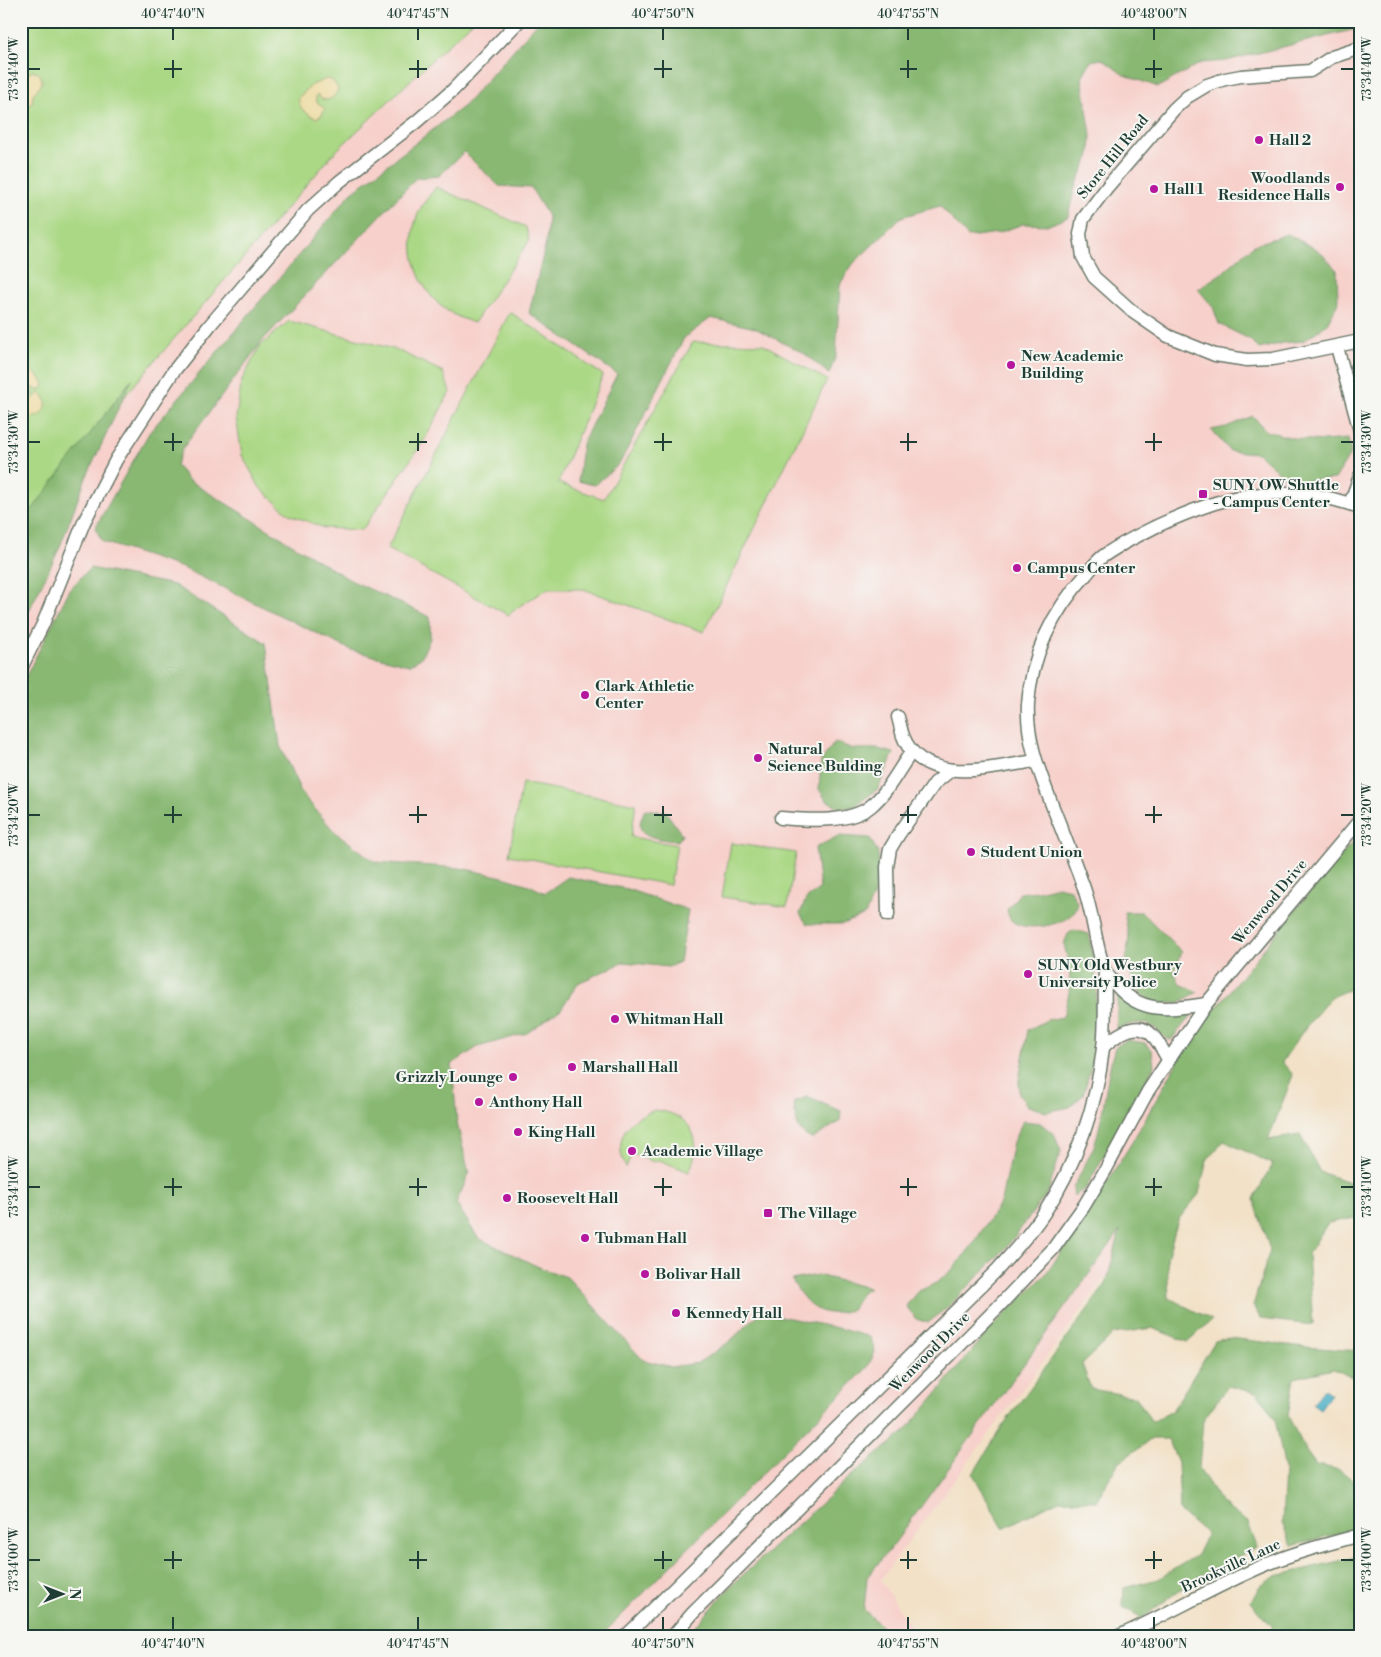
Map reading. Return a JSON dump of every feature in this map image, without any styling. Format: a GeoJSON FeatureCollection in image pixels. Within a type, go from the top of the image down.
{"type":"FeatureCollection","features":[{"type":"Feature","properties":{"kind":"street"},"geometry":{"type":"LineString","coordinates":[[21,668],[43,624],[84,522],[116,460],[173,372],[210,325],[308,210],[339,182],[416,122],[453,90],[519,21]]}},
{"type":"Feature","properties":{"kind":"street","name":"Store Hill Road"},"geometry":{"type":"LineString","coordinates":[[1360,48],[1332,57],[1310,71],[1225,79],[1207,85],[1187,97],[1174,109],[1108,186],[1083,219],[1080,234],[1084,257],[1094,277],[1133,312],[1168,336],[1215,355],[1248,360],[1273,359],[1360,342]]}},
{"type":"Feature","properties":{"kind":"street"},"geometry":{"type":"LineString","coordinates":[[1337,347],[1360,431]]}},
{"type":"Feature","properties":{"kind":"street"},"geometry":{"type":"LineString","coordinates":[[626,1636],[998,1269],[1044,1214],[1057,1192],[1082,1138],[1097,1087],[1103,1048],[1105,972],[1087,895],[1035,761],[1029,726],[1028,705],[1031,680],[1038,654],[1060,607],[1074,588],[1102,558],[1142,533],[1194,509],[1222,500],[1254,494],[1291,493],[1326,498],[1355,505],[1360,476]]}},
{"type":"Feature","properties":{"kind":"street"},"geometry":{"type":"LineString","coordinates":[[898,718],[903,737],[912,751],[923,762],[951,770],[971,770],[1035,761]]}},
{"type":"Feature","properties":{"kind":"street"},"geometry":{"type":"LineString","coordinates":[[781,818],[813,820],[847,817],[869,808],[883,794],[912,751]]}},
{"type":"Feature","properties":{"kind":"street"},"geometry":{"type":"LineString","coordinates":[[888,915],[887,868],[890,849],[935,784],[951,770]]}},
{"type":"Feature","properties":{"kind":"street","name":"Wenwood Drive"},"geometry":{"type":"LineString","coordinates":[[673,1636],[693,1613],[1053,1249],[1084,1206],[1148,1090],[1206,1004],[1360,820]]}},
{"type":"Feature","properties":{"kind":"street"},"geometry":{"type":"LineString","coordinates":[[1105,972],[1124,993],[1140,1004],[1154,1008],[1172,1009],[1206,1004]]}},
{"type":"Feature","properties":{"kind":"street"},"geometry":{"type":"LineString","coordinates":[[1103,1048],[1123,1032],[1139,1029],[1152,1034],[1168,1059]]}},
{"type":"Feature","properties":{"kind":"street","name":"Brookville Lane"},"geometry":{"type":"LineString","coordinates":[[1119,1636],[1163,1617],[1275,1560],[1360,1535]]}},
{"type":"Feature","properties":{"kind":"shaded area"},"geometry":{"type":"Polygon","coordinates":[[[473,21],[1360,21],[1360,937],[880,1580],[917,1636],[21,1636],[21,541],[68,473],[129,391],[335,152],[473,21]]]}},
{"type":"Feature","properties":{"kind":"green space"},"geometry":{"type":"Polygon","coordinates":[[[21,21],[473,21],[335,152],[129,391],[68,473],[21,541],[21,21]]]}},
{"type":"Feature","properties":{"kind":"green space"},"geometry":{"type":"Polygon","coordinates":[[[539,21],[1360,21],[1360,28],[1226,61],[1201,63],[1158,87],[1124,75],[1102,59],[1091,61],[1082,77],[1091,135],[1090,155],[1074,190],[1068,217],[1049,225],[1023,224],[998,233],[968,237],[940,206],[901,217],[853,264],[840,284],[836,356],[829,374],[805,354],[755,328],[711,318],[684,338],[620,463],[595,485],[578,481],[582,444],[617,374],[529,313],[546,243],[548,216],[531,188],[499,186],[464,152],[439,176],[416,178],[263,340],[183,448],[176,465],[188,480],[350,580],[430,617],[430,638],[421,658],[409,665],[351,650],[183,568],[103,542],[95,528],[149,433],[351,193],[465,105],[539,21]]]}},
{"type":"Feature","properties":{"kind":"green space"},"geometry":{"type":"Polygon","coordinates":[[[436,187],[526,227],[529,241],[474,323],[455,315],[440,305],[421,281],[416,266],[413,251],[413,235],[416,220],[422,206],[436,187]]]}},
{"type":"Feature","properties":{"kind":"green space"},"geometry":{"type":"Polygon","coordinates":[[[1287,234],[1318,250],[1337,270],[1338,303],[1326,325],[1303,341],[1283,343],[1259,349],[1249,339],[1219,324],[1213,307],[1198,289],[1222,273],[1254,245],[1287,234]]]}},
{"type":"Feature","properties":{"kind":"green space"},"geometry":{"type":"Polygon","coordinates":[[[510,312],[603,375],[558,483],[604,499],[693,342],[763,344],[827,380],[704,632],[583,589],[547,589],[508,615],[387,549],[510,312]]]}},
{"type":"Feature","properties":{"kind":"green space"},"geometry":{"type":"Polygon","coordinates":[[[289,321],[397,350],[443,372],[450,392],[425,439],[362,530],[324,528],[289,514],[260,488],[242,455],[236,417],[242,380],[260,346],[289,321]]]}},
{"type":"Feature","properties":{"kind":"green space"},"geometry":{"type":"Polygon","coordinates":[[[132,379],[85,480],[59,549],[21,627],[21,524],[132,379]]]}},
{"type":"Feature","properties":{"kind":"green space"},"geometry":{"type":"Polygon","coordinates":[[[1253,416],[1266,431],[1297,439],[1324,441],[1348,439],[1351,453],[1335,479],[1297,481],[1284,477],[1258,453],[1230,451],[1211,430],[1226,427],[1253,416]]]}},
{"type":"Feature","properties":{"kind":"green space"},"geometry":{"type":"Polygon","coordinates":[[[90,568],[174,585],[266,643],[280,746],[302,794],[334,831],[375,862],[460,868],[503,877],[529,885],[545,893],[568,877],[627,889],[688,910],[680,962],[668,967],[624,962],[578,983],[561,1009],[527,1033],[478,1047],[452,1064],[457,1123],[469,1174],[456,1203],[478,1238],[541,1268],[567,1277],[643,1360],[672,1367],[698,1363],[729,1342],[761,1312],[870,1337],[875,1352],[867,1368],[601,1636],[21,1636],[21,686],[70,589],[90,568]]]}},
{"type":"Feature","properties":{"kind":"green space"},"geometry":{"type":"Polygon","coordinates":[[[835,742],[853,749],[878,749],[894,753],[878,789],[853,807],[840,808],[826,800],[819,789],[821,761],[835,742]]]}},
{"type":"Feature","properties":{"kind":"green space"},"geometry":{"type":"Polygon","coordinates":[[[522,783],[636,804],[631,837],[677,845],[670,885],[509,855],[522,783]]]}},
{"type":"Feature","properties":{"kind":"green space"},"geometry":{"type":"Polygon","coordinates":[[[645,809],[666,812],[682,835],[678,841],[658,838],[643,832],[640,824],[645,809]]]}},
{"type":"Feature","properties":{"kind":"green space"},"geometry":{"type":"Polygon","coordinates":[[[1360,834],[1360,985],[1331,997],[1305,1028],[1282,1062],[1293,1075],[1268,1140],[1300,1135],[1320,1172],[1360,1186],[1360,1217],[1328,1223],[1308,1254],[1313,1325],[1261,1319],[1253,1306],[1270,1250],[1254,1199],[1272,1164],[1224,1141],[1207,1160],[1199,1194],[1178,1220],[1167,1258],[1169,1298],[1212,1320],[1188,1342],[1152,1328],[1113,1334],[1082,1364],[1091,1389],[1136,1397],[1152,1422],[1172,1411],[1215,1341],[1230,1338],[1304,1347],[1360,1351],[1360,1380],[1333,1369],[1294,1378],[1288,1416],[1305,1450],[1316,1465],[1340,1470],[1360,1486],[1360,1527],[1292,1546],[1282,1523],[1285,1471],[1275,1418],[1257,1393],[1228,1386],[1203,1420],[1199,1468],[1222,1504],[1248,1523],[1257,1547],[1196,1578],[1142,1618],[1123,1607],[1124,1588],[1158,1579],[1197,1555],[1207,1534],[1180,1512],[1178,1462],[1168,1439],[1152,1439],[1119,1462],[1096,1501],[1059,1500],[1003,1528],[973,1474],[1001,1428],[1106,1284],[1120,1231],[894,1544],[867,1577],[864,1610],[892,1636],[783,1636],[780,1633],[772,1636],[687,1636],[733,1584],[852,1475],[904,1433],[990,1329],[1045,1275],[1089,1211],[1131,1144],[1190,1040],[1327,871],[1360,834]]]}},
{"type":"Feature","properties":{"kind":"green space"},"geometry":{"type":"Polygon","coordinates":[[[838,836],[870,838],[878,853],[879,883],[865,915],[843,924],[807,924],[800,914],[806,899],[820,888],[815,848],[838,836]]]}},
{"type":"Feature","properties":{"kind":"green space"},"geometry":{"type":"Polygon","coordinates":[[[731,843],[796,853],[787,907],[722,897],[731,843]]]}},
{"type":"Feature","properties":{"kind":"green space"},"geometry":{"type":"Polygon","coordinates":[[[1058,886],[1070,889],[1078,904],[1074,912],[1067,918],[1060,922],[1034,927],[1018,924],[1011,920],[1007,910],[1020,893],[1058,886]]]}},
{"type":"Feature","properties":{"kind":"green space"},"geometry":{"type":"Polygon","coordinates":[[[1124,912],[1142,912],[1182,952],[1174,972],[1180,984],[1198,992],[1178,1003],[1154,1003],[1142,995],[1134,983],[1126,962],[1129,937],[1124,912]]]}},
{"type":"Feature","properties":{"kind":"green space"},"geometry":{"type":"Polygon","coordinates":[[[1074,930],[1089,934],[1097,985],[1092,1064],[1083,1095],[1070,1107],[1046,1112],[1028,1106],[1019,1095],[1019,1080],[1028,1030],[1047,1020],[1063,1017],[1069,993],[1070,969],[1064,944],[1068,934],[1074,930]]]}},
{"type":"Feature","properties":{"kind":"green space"},"geometry":{"type":"Polygon","coordinates":[[[1118,995],[1136,1007],[1153,1014],[1172,1016],[1193,1013],[1171,1040],[1150,1025],[1141,1023],[1116,1029],[1118,995]]]}},
{"type":"Feature","properties":{"kind":"green space"},"geometry":{"type":"Polygon","coordinates":[[[1127,1040],[1145,1043],[1152,1051],[1154,1066],[1086,1188],[1074,1196],[1073,1188],[1092,1151],[1098,1134],[1115,1047],[1127,1040]]]}},
{"type":"Feature","properties":{"kind":"green space"},"geometry":{"type":"Polygon","coordinates":[[[807,1097],[841,1111],[840,1121],[813,1139],[807,1137],[797,1125],[795,1114],[794,1102],[807,1097]]]}},
{"type":"Feature","properties":{"kind":"green space"},"geometry":{"type":"Polygon","coordinates":[[[656,1110],[679,1117],[692,1131],[695,1140],[695,1150],[689,1172],[659,1160],[654,1162],[632,1154],[626,1168],[621,1148],[625,1131],[637,1118],[656,1110]]]}},
{"type":"Feature","properties":{"kind":"green space"},"geometry":{"type":"Polygon","coordinates":[[[1023,1121],[1040,1123],[1054,1134],[1061,1151],[1048,1192],[1006,1248],[950,1305],[928,1323],[916,1319],[906,1306],[917,1292],[936,1283],[953,1269],[974,1243],[1001,1201],[1013,1142],[1023,1121]]]}},
{"type":"Feature","properties":{"kind":"green space"},"geometry":{"type":"Polygon","coordinates":[[[817,1275],[869,1288],[862,1293],[851,1310],[836,1313],[824,1312],[807,1302],[792,1280],[817,1275]]]}},
{"type":"Feature","properties":{"kind":"green space"},"geometry":{"type":"Polygon","coordinates":[[[1360,1556],[1360,1636],[1274,1636],[1272,1626],[1251,1602],[1259,1587],[1276,1576],[1360,1556]]]}},
{"type":"Feature","properties":{"kind":"sand"},"geometry":{"type":"Polygon","coordinates":[[[33,71],[40,75],[42,83],[33,94],[32,103],[22,105],[21,78],[33,71]]]}},
{"type":"Feature","properties":{"kind":"sand"},"geometry":{"type":"Polygon","coordinates":[[[326,79],[332,80],[338,88],[334,96],[328,100],[321,99],[318,95],[316,96],[316,101],[325,109],[321,116],[316,118],[301,107],[299,97],[312,85],[326,79]]]}},
{"type":"Feature","properties":{"kind":"sand"},"geometry":{"type":"Polygon","coordinates":[[[21,366],[38,376],[44,385],[42,389],[37,390],[21,380],[21,366]]]}},
{"type":"Feature","properties":{"kind":"sand"},"geometry":{"type":"Polygon","coordinates":[[[24,385],[30,387],[33,393],[25,398],[21,397],[21,387],[24,385]]]}},
{"type":"Feature","properties":{"kind":"sand"},"geometry":{"type":"Polygon","coordinates":[[[40,393],[46,402],[44,411],[35,417],[24,416],[24,408],[40,393]]]}},
{"type":"Feature","properties":{"kind":"water"},"geometry":{"type":"Polygon","coordinates":[[[1324,1389],[1331,1394],[1320,1409],[1313,1404],[1324,1389]]]}},
{"type":"Feature","properties":{"kind":"place","name":"Hall 2"},"geometry":{"type":"Point","coordinates":[1259,140]}},
{"type":"Feature","properties":{"kind":"place","name":"Woodlands Residence Halls"},"geometry":{"type":"Point","coordinates":[1340,187]}},
{"type":"Feature","properties":{"kind":"place","name":"Hall 1"},"geometry":{"type":"Point","coordinates":[1154,189]}},
{"type":"Feature","properties":{"kind":"place","name":"New Academic Building"},"geometry":{"type":"Point","coordinates":[1011,365]}},
{"type":"Feature","properties":{"kind":"place","name":"SUNY OW Shuttle - Campus Center"},"geometry":{"type":"Point","coordinates":[1203,494]}},
{"type":"Feature","properties":{"kind":"place","name":"Campus Center"},"geometry":{"type":"Point","coordinates":[1017,568]}},
{"type":"Feature","properties":{"kind":"place","name":"Clark Athletic Center"},"geometry":{"type":"Point","coordinates":[585,695]}},
{"type":"Feature","properties":{"kind":"place","name":"Natural Science Bulding"},"geometry":{"type":"Point","coordinates":[758,758]}},
{"type":"Feature","properties":{"kind":"place","name":"Student Union"},"geometry":{"type":"Point","coordinates":[971,852]}},
{"type":"Feature","properties":{"kind":"place","name":"SUNY Old Westbury University Police"},"geometry":{"type":"Point","coordinates":[1028,974]}},
{"type":"Feature","properties":{"kind":"place","name":"Whitman Hall"},"geometry":{"type":"Point","coordinates":[615,1019]}},
{"type":"Feature","properties":{"kind":"place","name":"Marshall Hall"},"geometry":{"type":"Point","coordinates":[572,1067]}},
{"type":"Feature","properties":{"kind":"place","name":"Grizzly Lounge"},"geometry":{"type":"Point","coordinates":[513,1077]}},
{"type":"Feature","properties":{"kind":"place","name":"Anthony Hall"},"geometry":{"type":"Point","coordinates":[479,1102]}},
{"type":"Feature","properties":{"kind":"place","name":"King Hall"},"geometry":{"type":"Point","coordinates":[518,1132]}},
{"type":"Feature","properties":{"kind":"place","name":"Academic Village"},"geometry":{"type":"Point","coordinates":[632,1151]}},
{"type":"Feature","properties":{"kind":"place","name":"Roosevelt Hall"},"geometry":{"type":"Point","coordinates":[507,1198]}},
{"type":"Feature","properties":{"kind":"place","name":"The Village"},"geometry":{"type":"Point","coordinates":[768,1213]}},
{"type":"Feature","properties":{"kind":"place","name":"Tubman Hall"},"geometry":{"type":"Point","coordinates":[585,1238]}},
{"type":"Feature","properties":{"kind":"place","name":"Bolivar Hall"},"geometry":{"type":"Point","coordinates":[645,1274]}},
{"type":"Feature","properties":{"kind":"place","name":"Kennedy Hall"},"geometry":{"type":"Point","coordinates":[676,1313]}}]}
